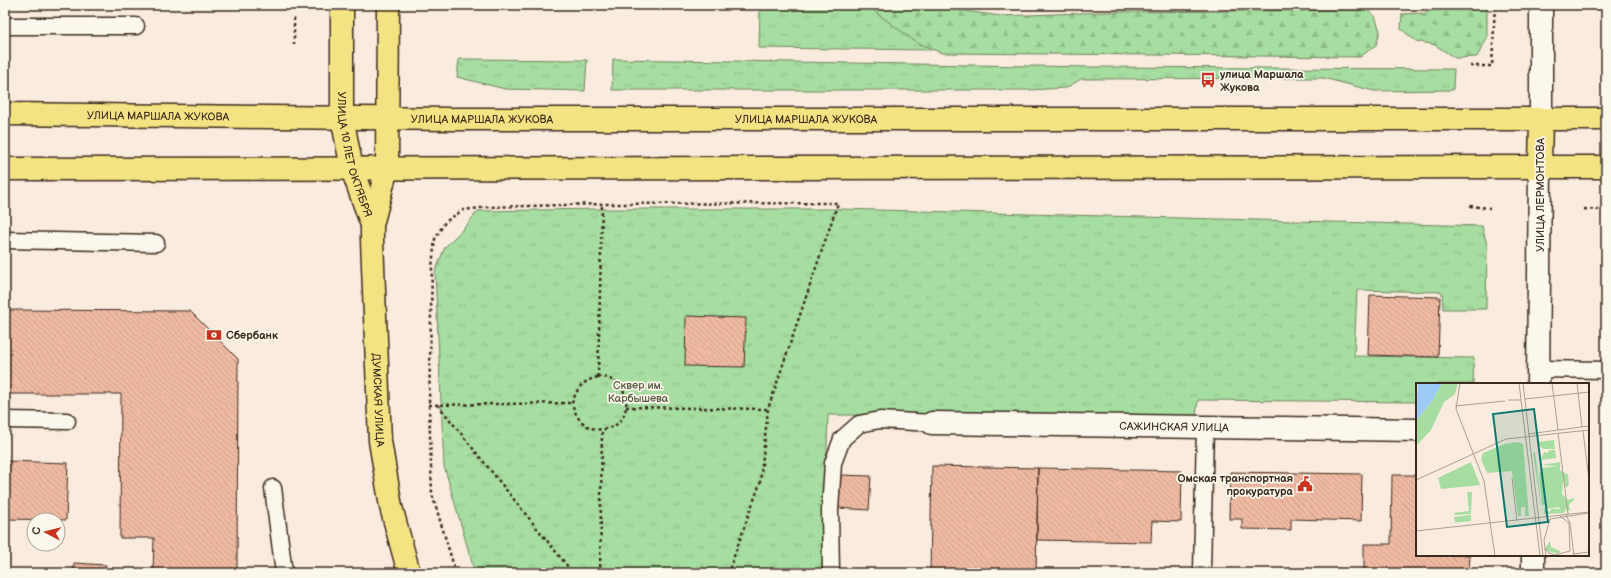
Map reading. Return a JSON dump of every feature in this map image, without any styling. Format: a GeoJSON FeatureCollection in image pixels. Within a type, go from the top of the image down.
{"type":"FeatureCollection","features":[{"type":"Feature","properties":{"kind":"main road","name":"УЛИЦА 10 ЛЕТ ОКТЯБРЯ"},"geometry":{"type":"LineString","coordinates":[[342,5],[342,117],[352,169],[372,225]]}},
{"type":"Feature","properties":{"kind":"main road","name":"УЛИЦА 10 ЛЕТ ОКТЯБРЯ"},"geometry":{"type":"LineString","coordinates":[[372,225],[386,168],[388,5]]}},
{"type":"Feature","properties":{"kind":"main road","name":"УЛИЦА МАРШАЛА ЖУКОВА"},"geometry":{"type":"LineString","coordinates":[[5,114],[387,117],[456,119],[1606,120]]}},
{"type":"Feature","properties":{"kind":"main road","name":"УЛИЦА ЛЕРМОНТОВА"},"geometry":{"type":"LineString","coordinates":[[1540,167],[1541,119]]}},
{"type":"Feature","properties":{"kind":"main road"},"geometry":{"type":"LineString","coordinates":[[5,169],[1606,167]]}},
{"type":"Feature","properties":{"kind":"main road","name":"ДУМСКАЯ УЛИЦА"},"geometry":{"type":"LineString","coordinates":[[372,225],[380,441],[391,507],[409,573]]}},
{"type":"Feature","properties":{"kind":"street","name":"УЛИЦА ЛЕРМОНТОВА"},"geometry":{"type":"LineString","coordinates":[[1541,5],[1541,119]]}},
{"type":"Feature","properties":{"kind":"street","name":"УЛИЦА ЛЕРМОНТОВА"},"geometry":{"type":"LineString","coordinates":[[1538,377],[1540,167]]}},
{"type":"Feature","properties":{"kind":"street","name":"САЖИНСКАЯ УЛИЦА"},"geometry":{"type":"LineString","coordinates":[[932,423],[1416,430]]}},
{"type":"Feature","properties":{"kind":"street"},"geometry":{"type":"LineString","coordinates":[[1533,556],[1533,573]]}},
{"type":"Feature","properties":{"kind":"lane"},"geometry":{"type":"LineString","coordinates":[[5,26],[136,26]]}},
{"type":"Feature","properties":{"kind":"lane"},"geometry":{"type":"LineString","coordinates":[[5,240],[156,243]]}},
{"type":"Feature","properties":{"kind":"lane"},"geometry":{"type":"LineString","coordinates":[[1538,377],[1606,370]]}},
{"type":"Feature","properties":{"kind":"lane"},"geometry":{"type":"LineString","coordinates":[[5,420],[66,420]]}},
{"type":"Feature","properties":{"kind":"lane"},"geometry":{"type":"LineString","coordinates":[[830,573],[830,510],[833,462],[842,439],[859,424],[880,420],[932,423]]}},
{"type":"Feature","properties":{"kind":"lane"},"geometry":{"type":"LineString","coordinates":[[1202,573],[1205,427]]}},
{"type":"Feature","properties":{"kind":"lane"},"geometry":{"type":"LineString","coordinates":[[272,488],[284,573]]}},
{"type":"Feature","properties":{"kind":"path"},"geometry":{"type":"LineString","coordinates":[[1470,66],[1492,66],[1495,5]]}},
{"type":"Feature","properties":{"kind":"path"},"geometry":{"type":"LineString","coordinates":[[294,18],[294,48]]}},
{"type":"Feature","properties":{"kind":"path"},"geometry":{"type":"LineString","coordinates":[[456,573],[432,494],[430,405],[432,267],[435,239],[445,222],[463,210],[489,207],[602,204],[838,203],[768,409],[760,483],[728,573]]}},
{"type":"Feature","properties":{"kind":"path"},"geometry":{"type":"LineString","coordinates":[[598,377],[602,204]]}},
{"type":"Feature","properties":{"kind":"path"},"geometry":{"type":"LineString","coordinates":[[1470,206],[1490,208]]}},
{"type":"Feature","properties":{"kind":"path"},"geometry":{"type":"LineString","coordinates":[[1584,209],[1606,210]]}},
{"type":"Feature","properties":{"kind":"path"},"geometry":{"type":"LineString","coordinates":[[598,377],[610,378],[619,385],[625,395],[626,407],[622,418],[618,422],[613,426],[602,430],[590,428],[581,422],[572,403],[578,388],[586,380],[598,377]]}},
{"type":"Feature","properties":{"kind":"path"},"geometry":{"type":"LineString","coordinates":[[430,405],[572,403]]}},
{"type":"Feature","properties":{"kind":"path"},"geometry":{"type":"LineString","coordinates":[[438,405],[574,573]]}},
{"type":"Feature","properties":{"kind":"path"},"geometry":{"type":"LineString","coordinates":[[626,407],[768,409]]}},
{"type":"Feature","properties":{"kind":"path"},"geometry":{"type":"LineString","coordinates":[[600,573],[602,430]]}},
{"type":"Feature","properties":{"kind":"path"},"geometry":{"type":"LineString","coordinates":[[1602,533],[1606,534]]}},
{"type":"Feature","properties":{"kind":"green space"},"geometry":{"type":"Polygon","coordinates":[[[760,5],[892,5],[932,50],[759,48],[760,5]]]}},
{"type":"Feature","properties":{"kind":"green space"},"geometry":{"type":"Polygon","coordinates":[[[866,5],[941,5],[943,8],[1001,16],[1108,12],[1367,10],[1375,16],[1380,31],[1376,45],[1360,57],[942,53],[917,43],[866,5]]]}},
{"type":"Feature","properties":{"kind":"green space"},"geometry":{"type":"Polygon","coordinates":[[[1177,5],[1419,5],[1419,8],[1177,5]]]}},
{"type":"Feature","properties":{"kind":"green space"},"geometry":{"type":"Polygon","coordinates":[[[1447,5],[1487,5],[1487,38],[1477,57],[1455,58],[1435,45],[1416,41],[1401,29],[1402,14],[1425,13],[1447,5]]]}},
{"type":"Feature","properties":{"kind":"green space"},"geometry":{"type":"Polygon","coordinates":[[[459,59],[587,60],[585,91],[505,89],[457,77],[459,59]]]}},
{"type":"Feature","properties":{"kind":"green space"},"geometry":{"type":"Polygon","coordinates":[[[613,59],[1091,67],[1454,69],[1453,90],[1374,91],[1323,78],[1081,79],[1066,88],[1028,90],[612,90],[613,59]]]}},
{"type":"Feature","properties":{"kind":"green space","name":"Сквер им. Карбышева"},"geometry":{"type":"Polygon","coordinates":[[[600,209],[840,209],[1482,226],[1487,245],[1486,309],[1443,309],[1442,292],[1357,290],[1354,356],[1474,358],[1473,383],[1416,383],[1416,402],[1198,400],[1196,417],[828,415],[823,573],[475,573],[444,466],[435,272],[445,247],[478,211],[600,209]]]}},
{"type":"Feature","properties":{"kind":"building"},"geometry":{"type":"Polygon","coordinates":[[[1370,295],[1440,297],[1438,357],[1368,355],[1370,295]]]}},
{"type":"Feature","properties":{"kind":"building"},"geometry":{"type":"Polygon","coordinates":[[[5,310],[190,311],[238,359],[237,573],[153,573],[154,538],[120,538],[121,394],[5,394],[5,310]]]}},
{"type":"Feature","properties":{"kind":"building"},"geometry":{"type":"Polygon","coordinates":[[[686,316],[746,318],[744,367],[685,366],[686,316]]]}},
{"type":"Feature","properties":{"kind":"building"},"geometry":{"type":"Polygon","coordinates":[[[5,461],[68,463],[66,520],[66,512],[26,512],[26,519],[5,519],[5,461]]]}},
{"type":"Feature","properties":{"kind":"building"},"geometry":{"type":"Polygon","coordinates":[[[932,466],[1038,468],[1036,573],[930,573],[932,466]]]}},
{"type":"Feature","properties":{"kind":"building"},"geometry":{"type":"Polygon","coordinates":[[[1038,468],[1182,471],[1181,522],[1152,521],[1151,542],[1037,540],[1038,468]]]}},
{"type":"Feature","properties":{"kind":"building"},"geometry":{"type":"Polygon","coordinates":[[[1230,472],[1362,474],[1361,521],[1291,519],[1291,530],[1242,529],[1242,519],[1229,519],[1230,472]]]}},
{"type":"Feature","properties":{"kind":"building"},"geometry":{"type":"Polygon","coordinates":[[[839,475],[871,476],[869,510],[838,508],[839,475]]]}},
{"type":"Feature","properties":{"kind":"building"},"geometry":{"type":"Polygon","coordinates":[[[1392,475],[1416,475],[1416,556],[1470,556],[1469,573],[1364,573],[1364,544],[1391,544],[1392,475]]]}},
{"type":"Feature","properties":{"kind":"building"},"geometry":{"type":"Polygon","coordinates":[[[74,563],[106,565],[105,573],[73,573],[74,563]]]}},
{"type":"Feature","properties":{"kind":"place","name":"улица Маршала Жукова"},"geometry":{"type":"Point","coordinates":[1208,80]}},
{"type":"Feature","properties":{"kind":"place","name":"Сбербанк"},"geometry":{"type":"Point","coordinates":[214,335]}},
{"type":"Feature","properties":{"kind":"place","name":"Омская транспортная прокуратура"},"geometry":{"type":"Point","coordinates":[1305,484]}}]}
